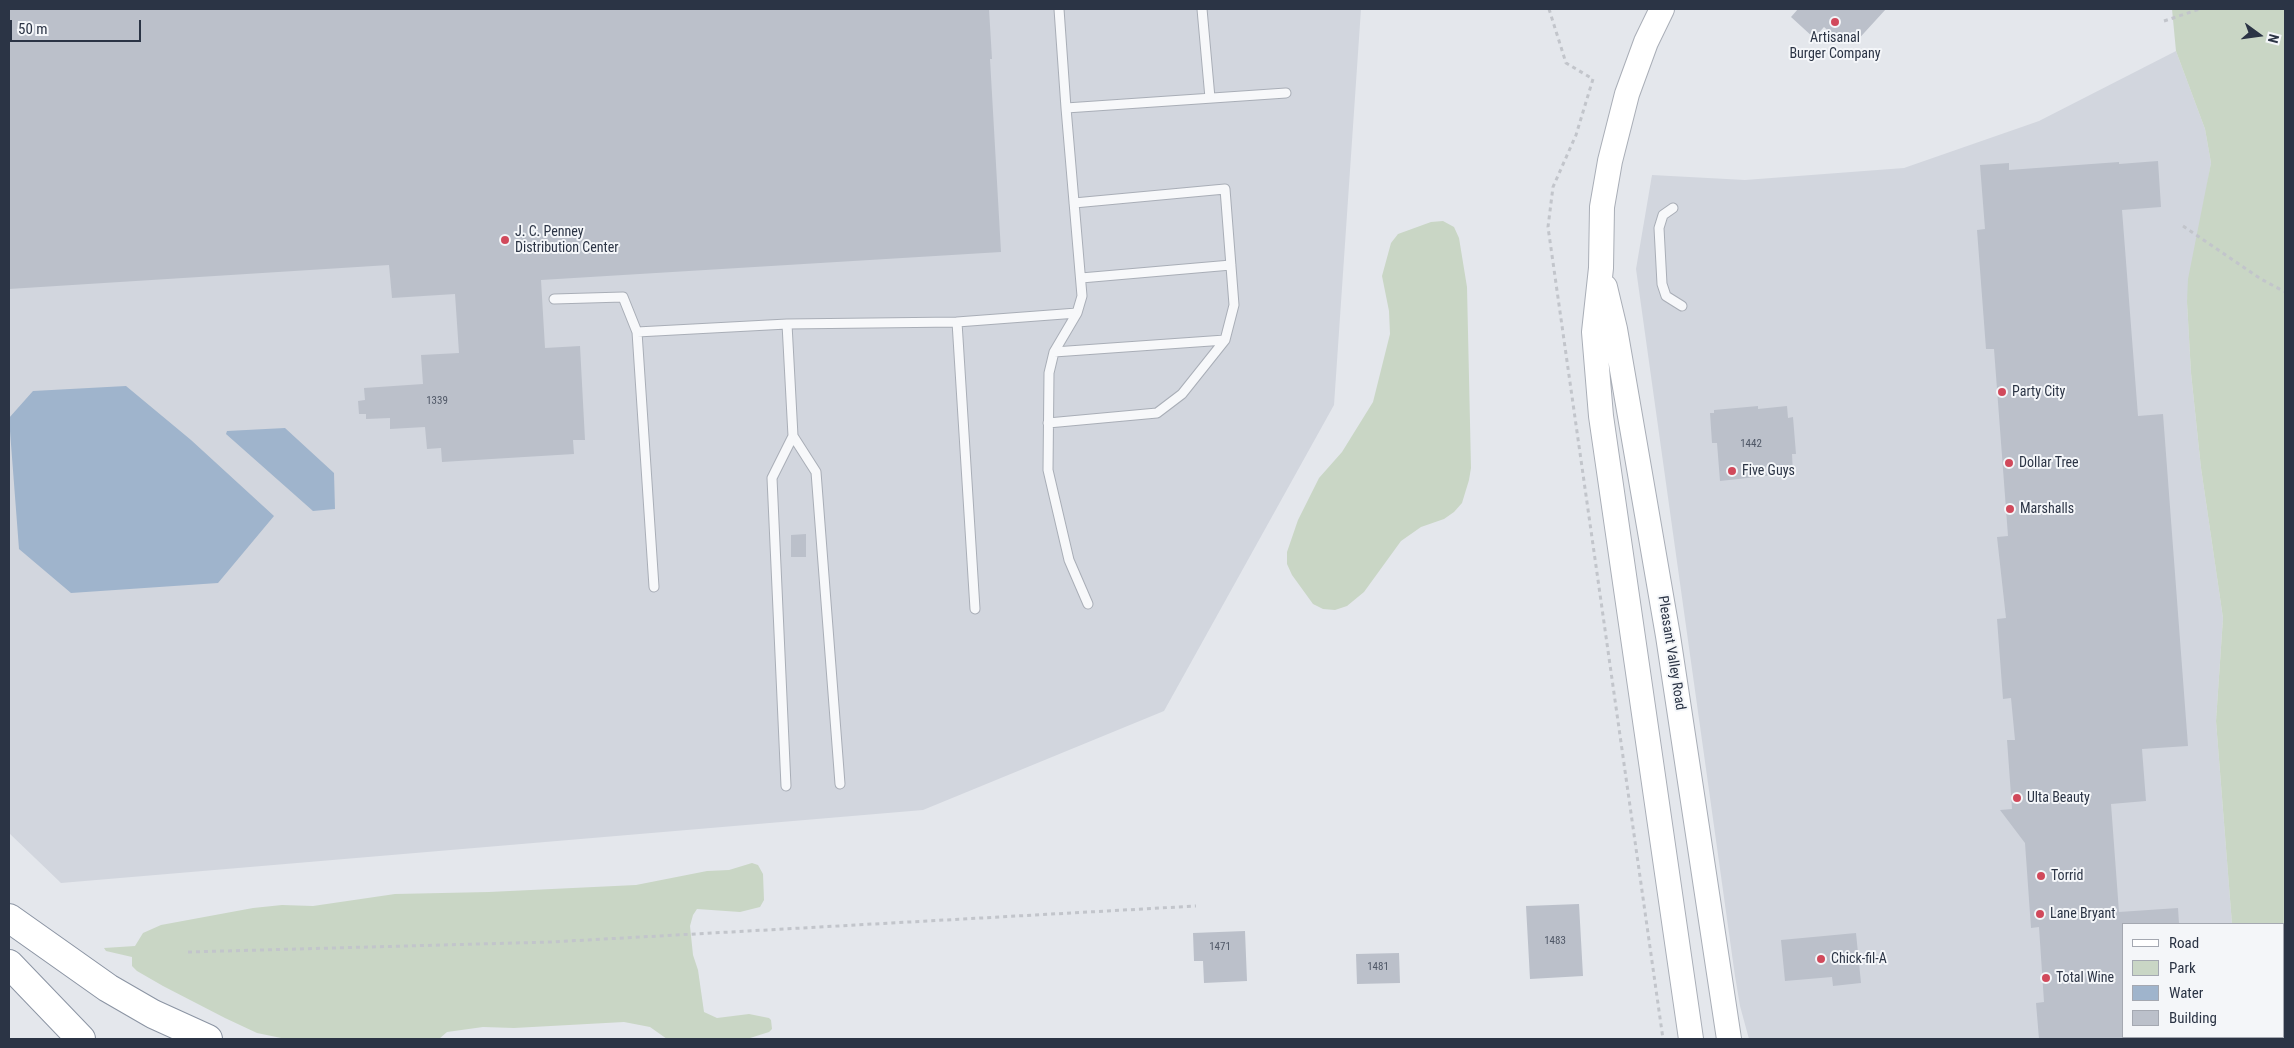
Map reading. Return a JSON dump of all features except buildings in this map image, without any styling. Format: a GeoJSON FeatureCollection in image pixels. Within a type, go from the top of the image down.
{"type":"FeatureCollection","features":[{"type":"Feature","properties":{"kind":"highway"},"geometry":{"type":"LineString","coordinates":[[9,918],[108,988],[153,1014],[208,1039]]}},
{"type":"Feature","properties":{"kind":"highway"},"geometry":{"type":"LineString","coordinates":[[9,964],[81,1039]]}},
{"type":"Feature","properties":{"kind":"main road","name":"Pleasant Valley Road"},"geometry":{"type":"LineString","coordinates":[[1662,9],[1636,70],[1616,134],[1602,207],[1600,268],[1594,332],[1601,416],[1691,1039]]}},
{"type":"Feature","properties":{"kind":"main road","name":"Pleasant Valley Road"},"geometry":{"type":"LineString","coordinates":[[1600,268],[1617,338],[1674,671],[1729,1039]]}},
{"type":"Feature","properties":{"kind":"main road"},"geometry":{"type":"LineString","coordinates":[[1639,676],[1674,671]]}},
{"type":"Feature","properties":{"kind":"main road"},"geometry":{"type":"LineString","coordinates":[[1643,703],[1678,698]]}},
{"type":"Feature","properties":{"kind":"lane"},"geometry":{"type":"LineString","coordinates":[[1059,9],[1082,296],[1077,313],[1054,352],[1049,373],[1048,470],[1069,560],[1088,604]]}},
{"type":"Feature","properties":{"kind":"lane"},"geometry":{"type":"LineString","coordinates":[[1202,9],[1210,98]]}},
{"type":"Feature","properties":{"kind":"lane"},"geometry":{"type":"LineString","coordinates":[[1066,108],[1286,94]]}},
{"type":"Feature","properties":{"kind":"lane"},"geometry":{"type":"LineString","coordinates":[[1048,423],[1157,413],[1182,394],[1225,340],[1234,305],[1225,189],[1074,203]]}},
{"type":"Feature","properties":{"kind":"lane"},"geometry":{"type":"LineString","coordinates":[[1673,208],[1663,215],[1659,228],[1662,284],[1666,296],[1682,306]]}},
{"type":"Feature","properties":{"kind":"lane"},"geometry":{"type":"LineString","coordinates":[[1081,278],[1231,265]]}},
{"type":"Feature","properties":{"kind":"lane"},"geometry":{"type":"LineString","coordinates":[[554,299],[623,297],[637,332],[654,587]]}},
{"type":"Feature","properties":{"kind":"lane"},"geometry":{"type":"LineString","coordinates":[[637,332],[787,324],[957,322],[1077,313]]}},
{"type":"Feature","properties":{"kind":"lane"},"geometry":{"type":"LineString","coordinates":[[957,322],[976,609]]}},
{"type":"Feature","properties":{"kind":"lane"},"geometry":{"type":"LineString","coordinates":[[787,324],[794,436],[816,472],[840,784]]}},
{"type":"Feature","properties":{"kind":"lane"},"geometry":{"type":"LineString","coordinates":[[1054,352],[1225,340]]}},
{"type":"Feature","properties":{"kind":"lane"},"geometry":{"type":"LineString","coordinates":[[786,786],[772,478],[794,436]]}},
{"type":"Feature","properties":{"kind":"path"},"geometry":{"type":"LineString","coordinates":[[1549,9],[1566,63],[1593,80],[1576,135],[1553,187],[1548,227],[1663,1039]]}},
{"type":"Feature","properties":{"kind":"path"},"geometry":{"type":"LineString","coordinates":[[2164,20],[2200,9]]}},
{"type":"Feature","properties":{"kind":"path"},"geometry":{"type":"LineString","coordinates":[[2183,226],[2261,279],[2285,292]]}},
{"type":"Feature","properties":{"kind":"path"},"geometry":{"type":"LineString","coordinates":[[188,952],[551,942],[1196,906]]}},
{"type":"Feature","properties":{"kind":"shaded area"},"geometry":{"type":"Polygon","coordinates":[[[9,9],[1361,9],[1334,405],[1164,711],[923,810],[61,883],[9,833],[9,9]]]}},
{"type":"Feature","properties":{"kind":"shaded area"},"geometry":{"type":"Polygon","coordinates":[[[2176,51],[2205,129],[2211,163],[2187,302],[2191,373],[2201,468],[2223,618],[2216,721],[2232,923],[2122,923],[2122,1038],[2241,1039],[1749,1039],[1740,1006],[1735,976],[1636,269],[1652,175],[1745,180],[1904,168],[2039,121],[2176,51]]]}},
{"type":"Feature","properties":{"kind":"green space"},"geometry":{"type":"Polygon","coordinates":[[[2172,9],[2285,9],[2285,1039],[2241,1039],[2284,1038],[2284,923],[2232,923],[2216,721],[2223,618],[2201,468],[2191,373],[2187,302],[2188,279],[2211,163],[2205,129],[2176,51],[2172,9]]]}},
{"type":"Feature","properties":{"kind":"green space"},"geometry":{"type":"Polygon","coordinates":[[[1443,221],[1454,227],[1459,238],[1467,287],[1471,468],[1462,503],[1444,519],[1421,527],[1401,541],[1364,592],[1347,606],[1335,610],[1323,609],[1313,604],[1292,575],[1287,564],[1287,552],[1298,520],[1319,478],[1342,452],[1373,402],[1390,334],[1389,311],[1382,276],[1391,243],[1398,234],[1431,222],[1443,221]]]}},
{"type":"Feature","properties":{"kind":"green space"},"geometry":{"type":"Polygon","coordinates":[[[752,863],[758,865],[763,874],[764,900],[760,907],[740,912],[697,909],[690,926],[693,955],[698,970],[704,1012],[717,1018],[749,1014],[771,1020],[772,1029],[769,1032],[747,1039],[667,1039],[650,1027],[624,1022],[514,1028],[483,1027],[447,1032],[439,1039],[286,1039],[257,1033],[225,1018],[137,971],[132,966],[132,957],[106,951],[104,948],[135,946],[143,933],[161,925],[253,908],[282,905],[313,906],[395,894],[489,892],[636,885],[707,871],[729,870],[752,863]]]}},
{"type":"Feature","properties":{"kind":"water"},"geometry":{"type":"Polygon","coordinates":[[[126,386],[191,440],[274,516],[218,583],[71,593],[19,549],[9,418],[33,391],[126,386]]]}},
{"type":"Feature","properties":{"kind":"water"},"geometry":{"type":"Polygon","coordinates":[[[285,428],[334,473],[335,509],[313,511],[226,434],[227,431],[285,428]]]}},
{"type":"Feature","properties":{"kind":"place","name":"Artisanal Burger Company"},"geometry":{"type":"Point","coordinates":[1835,22]}},
{"type":"Feature","properties":{"kind":"place","name":"J. C. Penney Distribution Center"},"geometry":{"type":"Point","coordinates":[505,240]}},
{"type":"Feature","properties":{"kind":"place","name":"Party City"},"geometry":{"type":"Point","coordinates":[2002,392]}},
{"type":"Feature","properties":{"kind":"place","name":"Dollar Tree"},"geometry":{"type":"Point","coordinates":[2009,463]}},
{"type":"Feature","properties":{"kind":"place","name":"Five Guys"},"geometry":{"type":"Point","coordinates":[1732,471]}},
{"type":"Feature","properties":{"kind":"place","name":"Marshalls"},"geometry":{"type":"Point","coordinates":[2010,509]}},
{"type":"Feature","properties":{"kind":"place","name":"Ulta Beauty"},"geometry":{"type":"Point","coordinates":[2017,798]}},
{"type":"Feature","properties":{"kind":"place","name":"Torrid"},"geometry":{"type":"Point","coordinates":[2041,876]}},
{"type":"Feature","properties":{"kind":"place","name":"Lane Bryant"},"geometry":{"type":"Point","coordinates":[2040,914]}},
{"type":"Feature","properties":{"kind":"place","name":"Chick-fil-A"},"geometry":{"type":"Point","coordinates":[1821,959]}},
{"type":"Feature","properties":{"kind":"place","name":"Total Wine"},"geometry":{"type":"Point","coordinates":[2046,978]}}]}
